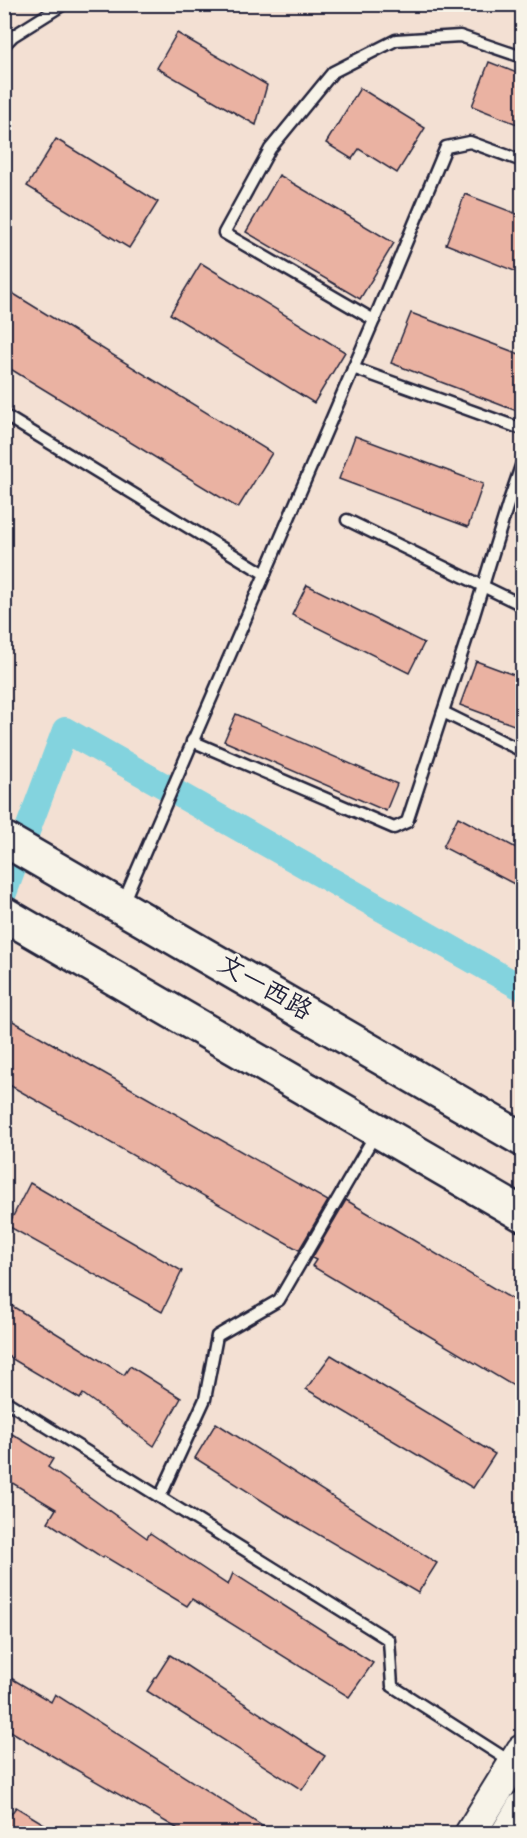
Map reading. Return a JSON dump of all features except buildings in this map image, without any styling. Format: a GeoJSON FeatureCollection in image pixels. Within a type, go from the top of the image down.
{"type":"FeatureCollection","features":[{"type":"Feature","properties":{"kind":"main road","name":"文一西路"},"geometry":{"type":"LineString","coordinates":[[4,839],[522,1139]]}},
{"type":"Feature","properties":{"kind":"main road"},"geometry":{"type":"LineString","coordinates":[[4,914],[522,1214]]}},
{"type":"Feature","properties":{"kind":"main road"},"geometry":{"type":"LineString","coordinates":[[470,1833],[518,1757]]}},
{"type":"Feature","properties":{"kind":"main road"},"geometry":{"type":"LineString","coordinates":[[506,1833],[522,1807]]}},
{"type":"Feature","properties":{"kind":"lane"},"geometry":{"type":"LineString","coordinates":[[4,45],[13,36],[64,4]]}},
{"type":"Feature","properties":{"kind":"lane"},"geometry":{"type":"LineString","coordinates":[[374,320],[224,233],[270,149],[333,72],[396,40],[460,36],[522,57]]}},
{"type":"Feature","properties":{"kind":"lane"},"geometry":{"type":"LineString","coordinates":[[109,900],[151,839],[446,147],[470,142],[522,161]]}},
{"type":"Feature","properties":{"kind":"lane"},"geometry":{"type":"LineString","coordinates":[[353,368],[522,429]]}},
{"type":"Feature","properties":{"kind":"lane"},"geometry":{"type":"LineString","coordinates":[[4,415],[265,574]]}},
{"type":"Feature","properties":{"kind":"lane"},"geometry":{"type":"LineString","coordinates":[[192,741],[394,828],[406,822],[522,463]]}},
{"type":"Feature","properties":{"kind":"lane"},"geometry":{"type":"LineString","coordinates":[[347,520],[522,605]]}},
{"type":"Feature","properties":{"kind":"lane"},"geometry":{"type":"LineString","coordinates":[[443,712],[522,751]]}},
{"type":"Feature","properties":{"kind":"lane"},"geometry":{"type":"LineString","coordinates":[[160,1497],[205,1399],[217,1336],[279,1300],[377,1130]]}},
{"type":"Feature","properties":{"kind":"lane"},"geometry":{"type":"LineString","coordinates":[[4,1400],[389,1640],[392,1686],[518,1757]]}},
{"type":"Feature","properties":{"kind":"waterway"},"geometry":{"type":"LineString","coordinates":[[4,893],[65,730],[522,988]]}}]}
